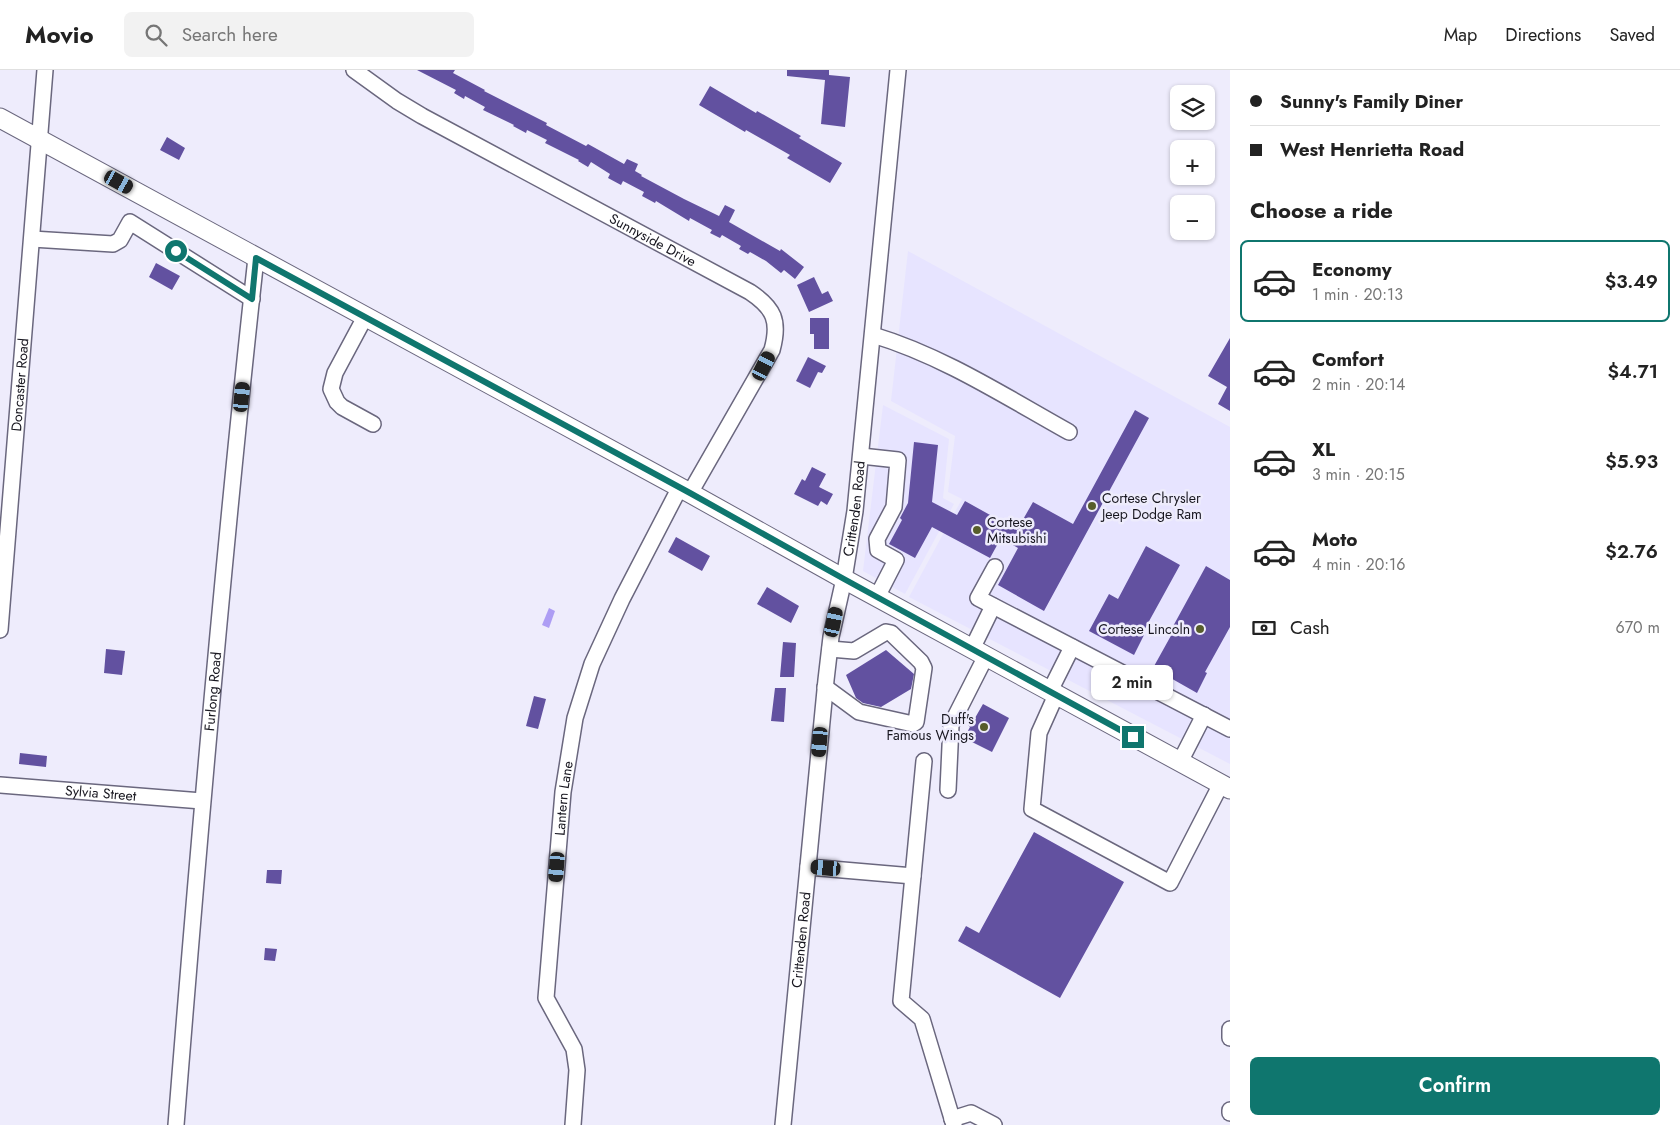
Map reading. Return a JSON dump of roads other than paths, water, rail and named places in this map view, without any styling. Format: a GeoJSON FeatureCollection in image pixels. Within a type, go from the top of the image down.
{"type":"FeatureCollection","features":[{"type":"Feature","properties":{"kind":"main road"},"geometry":{"type":"LineString","coordinates":[[0,118],[685,490],[1225,787]]}},
{"type":"Feature","properties":{"kind":"street"},"geometry":{"type":"LineString","coordinates":[[40,139],[45,70]]}},
{"type":"Feature","properties":{"kind":"street","name":"Sunnyside Drive"},"geometry":{"type":"LineString","coordinates":[[354,70],[382,92],[422,116],[750,292],[768,306],[776,326],[772,350],[685,490]]}},
{"type":"Feature","properties":{"kind":"street","name":"Crittenden Road"},"geometry":{"type":"LineString","coordinates":[[783,1125],[825,687],[855,511],[862,456],[898,70]]}},
{"type":"Feature","properties":{"kind":"street","name":"Doncaster Road"},"geometry":{"type":"LineString","coordinates":[[0,630],[40,139]]}},
{"type":"Feature","properties":{"kind":"street"},"geometry":{"type":"LineString","coordinates":[[32,239],[113,244],[120,240],[130,222],[252,299]]}},
{"type":"Feature","properties":{"kind":"street","name":"Furlong Road"},"geometry":{"type":"LineString","coordinates":[[176,1125],[202,801],[256,258]]}},
{"type":"Feature","properties":{"kind":"street"},"geometry":{"type":"LineString","coordinates":[[365,317],[335,373],[331,390],[342,407],[373,424]]}},
{"type":"Feature","properties":{"kind":"street"},"geometry":{"type":"LineString","coordinates":[[873,335],[902,343],[933,357],[1069,432]]}},
{"type":"Feature","properties":{"kind":"street"},"geometry":{"type":"LineString","coordinates":[[862,456],[898,460],[894,506],[877,539],[878,550],[896,560],[877,597]]}},
{"type":"Feature","properties":{"kind":"street","name":"Lantern Lane"},"geometry":{"type":"LineString","coordinates":[[573,1125],[577,1070],[574,1049],[546,998],[563,792],[575,718],[596,656],[622,599],[685,490]]}},
{"type":"Feature","properties":{"kind":"street"},"geometry":{"type":"LineString","coordinates":[[994,567],[978,598],[1230,729]]}},
{"type":"Feature","properties":{"kind":"street"},"geometry":{"type":"LineString","coordinates":[[948,790],[951,725],[979,653],[993,606]]}},
{"type":"Feature","properties":{"kind":"street"},"geometry":{"type":"LineString","coordinates":[[825,687],[859,712],[913,724],[916,722],[924,668],[921,662],[891,633],[886,632],[854,651],[830,649]]}},
{"type":"Feature","properties":{"kind":"street"},"geometry":{"type":"LineString","coordinates":[[1072,647],[1039,733],[1032,809],[1170,883],[1202,822],[1225,787]]}},
{"type":"Feature","properties":{"kind":"street"},"geometry":{"type":"LineString","coordinates":[[1180,762],[1204,715]]}},
{"type":"Feature","properties":{"kind":"street"},"geometry":{"type":"LineString","coordinates":[[924,761],[901,1001],[922,1019],[953,1122],[971,1113],[994,1125]]}},
{"type":"Feature","properties":{"kind":"street","name":"Sylvia Street"},"geometry":{"type":"LineString","coordinates":[[0,785],[202,801]]}},
{"type":"Feature","properties":{"kind":"street"},"geometry":{"type":"LineString","coordinates":[[808,867],[913,876]]}},
{"type":"Feature","properties":{"kind":"street"},"geometry":{"type":"LineString","coordinates":[[1230,1028],[1230,1038]]}},
{"type":"Feature","properties":{"kind":"place","name":"Cortese Chrysler Jeep Dodge Ram"},"geometry":{"type":"Point","coordinates":[1092,506]}},
{"type":"Feature","properties":{"kind":"place","name":"Cortese Mitsubishi"},"geometry":{"type":"Point","coordinates":[977,530]}},
{"type":"Feature","properties":{"kind":"place","name":"Cortese Lincoln"},"geometry":{"type":"Point","coordinates":[1200,629]}},
{"type":"Feature","properties":{"kind":"place","name":"Duff's Famous Wings"},"geometry":{"type":"Point","coordinates":[984,727]}}]}
